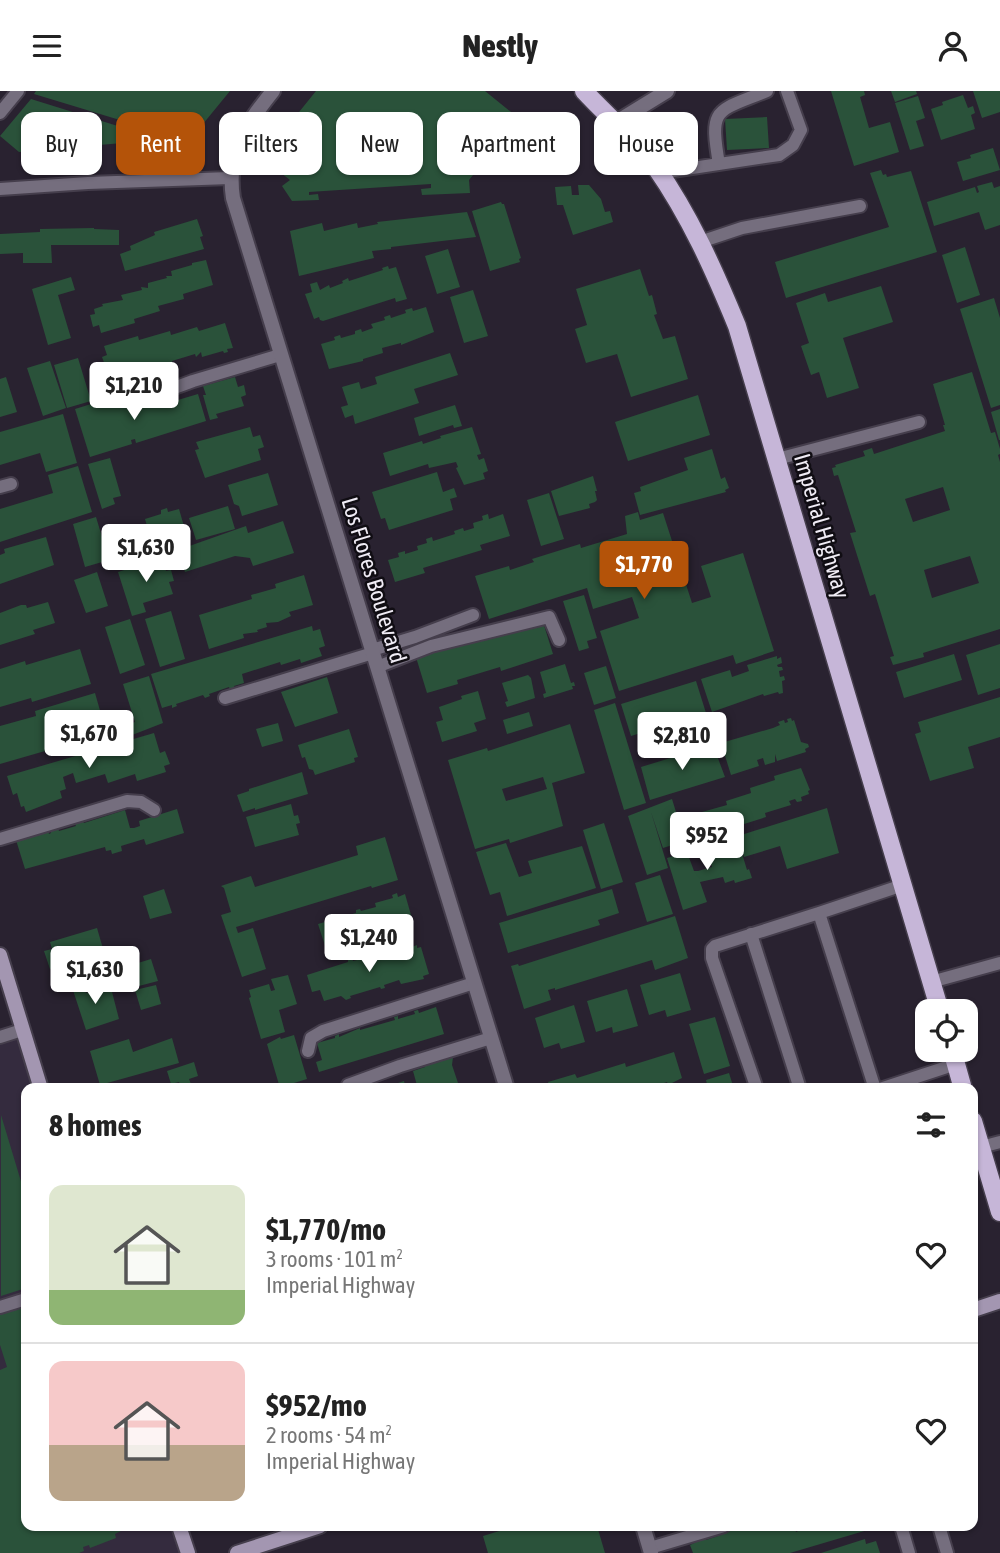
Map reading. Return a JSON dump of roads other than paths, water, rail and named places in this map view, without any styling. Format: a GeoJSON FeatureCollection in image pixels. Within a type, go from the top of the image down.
{"type":"FeatureCollection","features":[{"type":"Feature","properties":{"kind":"main road","name":"Imperial Highway"},"geometry":{"type":"LineString","coordinates":[[584,91],[604,112]]}},
{"type":"Feature","properties":{"kind":"main road","name":"Imperial Highway"},"geometry":{"type":"LineString","coordinates":[[660,175],[713,265],[737,326],[936,999]]}},
{"type":"Feature","properties":{"kind":"main road"},"geometry":{"type":"LineString","coordinates":[[955,1062],[961,1083]]}},
{"type":"Feature","properties":{"kind":"main road"},"geometry":{"type":"LineString","coordinates":[[978,1137],[998,1202]]}},
{"type":"Feature","properties":{"kind":"street","name":"Los Flores Boulevard"},"geometry":{"type":"LineString","coordinates":[[273,91],[248,126],[232,160],[230,178],[240,225],[505,1083]]}},
{"type":"Feature","properties":{"kind":"street"},"geometry":{"type":"LineString","coordinates":[[633,112],[667,91]]}},
{"type":"Feature","properties":{"kind":"street"},"geometry":{"type":"LineString","coordinates":[[0,955],[39,1083]]}},
{"type":"Feature","properties":{"kind":"street"},"geometry":{"type":"LineString","coordinates":[[978,1308],[1000,1301]]}},
{"type":"Feature","properties":{"kind":"street"},"geometry":{"type":"LineString","coordinates":[[181,1531],[188,1553]]}},
{"type":"Feature","properties":{"kind":"street"},"geometry":{"type":"LineString","coordinates":[[237,1553],[305,1531]]}},
{"type":"Feature","properties":{"kind":"street"},"geometry":{"type":"LineString","coordinates":[[644,1531],[650,1550]]}},
{"type":"Feature","properties":{"kind":"lane"},"geometry":{"type":"LineString","coordinates":[[0,113],[18,91]]}},
{"type":"Feature","properties":{"kind":"lane"},"geometry":{"type":"LineString","coordinates":[[719,164],[713,130],[715,118],[726,107],[767,91]]}},
{"type":"Feature","properties":{"kind":"lane"},"geometry":{"type":"LineString","coordinates":[[698,167],[779,155],[793,145],[801,130],[787,91]]}},
{"type":"Feature","properties":{"kind":"lane"},"geometry":{"type":"LineString","coordinates":[[0,189],[230,178]]}},
{"type":"Feature","properties":{"kind":"lane"},"geometry":{"type":"LineString","coordinates":[[700,242],[742,228],[860,206]]}},
{"type":"Feature","properties":{"kind":"lane"},"geometry":{"type":"LineString","coordinates":[[155,395],[280,355]]}},
{"type":"Feature","properties":{"kind":"lane"},"geometry":{"type":"LineString","coordinates":[[777,459],[919,422]]}},
{"type":"Feature","properties":{"kind":"lane"},"geometry":{"type":"LineString","coordinates":[[374,657],[415,637],[473,615]]}},
{"type":"Feature","properties":{"kind":"lane"},"geometry":{"type":"LineString","coordinates":[[226,698],[374,657],[550,617],[559,640]]}},
{"type":"Feature","properties":{"kind":"lane"},"geometry":{"type":"LineString","coordinates":[[0,839],[127,801],[141,802],[154,810]]}},
{"type":"Feature","properties":{"kind":"lane"},"geometry":{"type":"LineString","coordinates":[[755,1083],[711,953],[715,946],[903,885]]}},
{"type":"Feature","properties":{"kind":"lane"},"geometry":{"type":"LineString","coordinates":[[819,913],[873,1083]]}},
{"type":"Feature","properties":{"kind":"lane"},"geometry":{"type":"LineString","coordinates":[[751,934],[798,1083]]}},
{"type":"Feature","properties":{"kind":"lane"},"geometry":{"type":"LineString","coordinates":[[931,982],[1000,963]]}},
{"type":"Feature","properties":{"kind":"lane"},"geometry":{"type":"LineString","coordinates":[[308,1051],[311,1038],[323,1031],[474,983]]}},
{"type":"Feature","properties":{"kind":"lane"},"geometry":{"type":"LineString","coordinates":[[0,1037],[22,1030]]}},
{"type":"Feature","properties":{"kind":"lane"},"geometry":{"type":"LineString","coordinates":[[353,1083],[491,1038]]}},
{"type":"Feature","properties":{"kind":"lane"},"geometry":{"type":"LineString","coordinates":[[894,1083],[942,1062]]}},
{"type":"Feature","properties":{"kind":"lane"},"geometry":{"type":"LineString","coordinates":[[981,1147],[1000,1142]]}},
{"type":"Feature","properties":{"kind":"lane"},"geometry":{"type":"LineString","coordinates":[[0,1307],[21,1301]]}},
{"type":"Feature","properties":{"kind":"lane"},"geometry":{"type":"LineString","coordinates":[[650,1550],[709,1531]]}},
{"type":"Feature","properties":{"kind":"lane"},"geometry":{"type":"LineString","coordinates":[[902,1531],[909,1553]]}},
{"type":"Feature","properties":{"kind":"lane"},"geometry":{"type":"LineString","coordinates":[[940,1531],[947,1553]]}}]}
